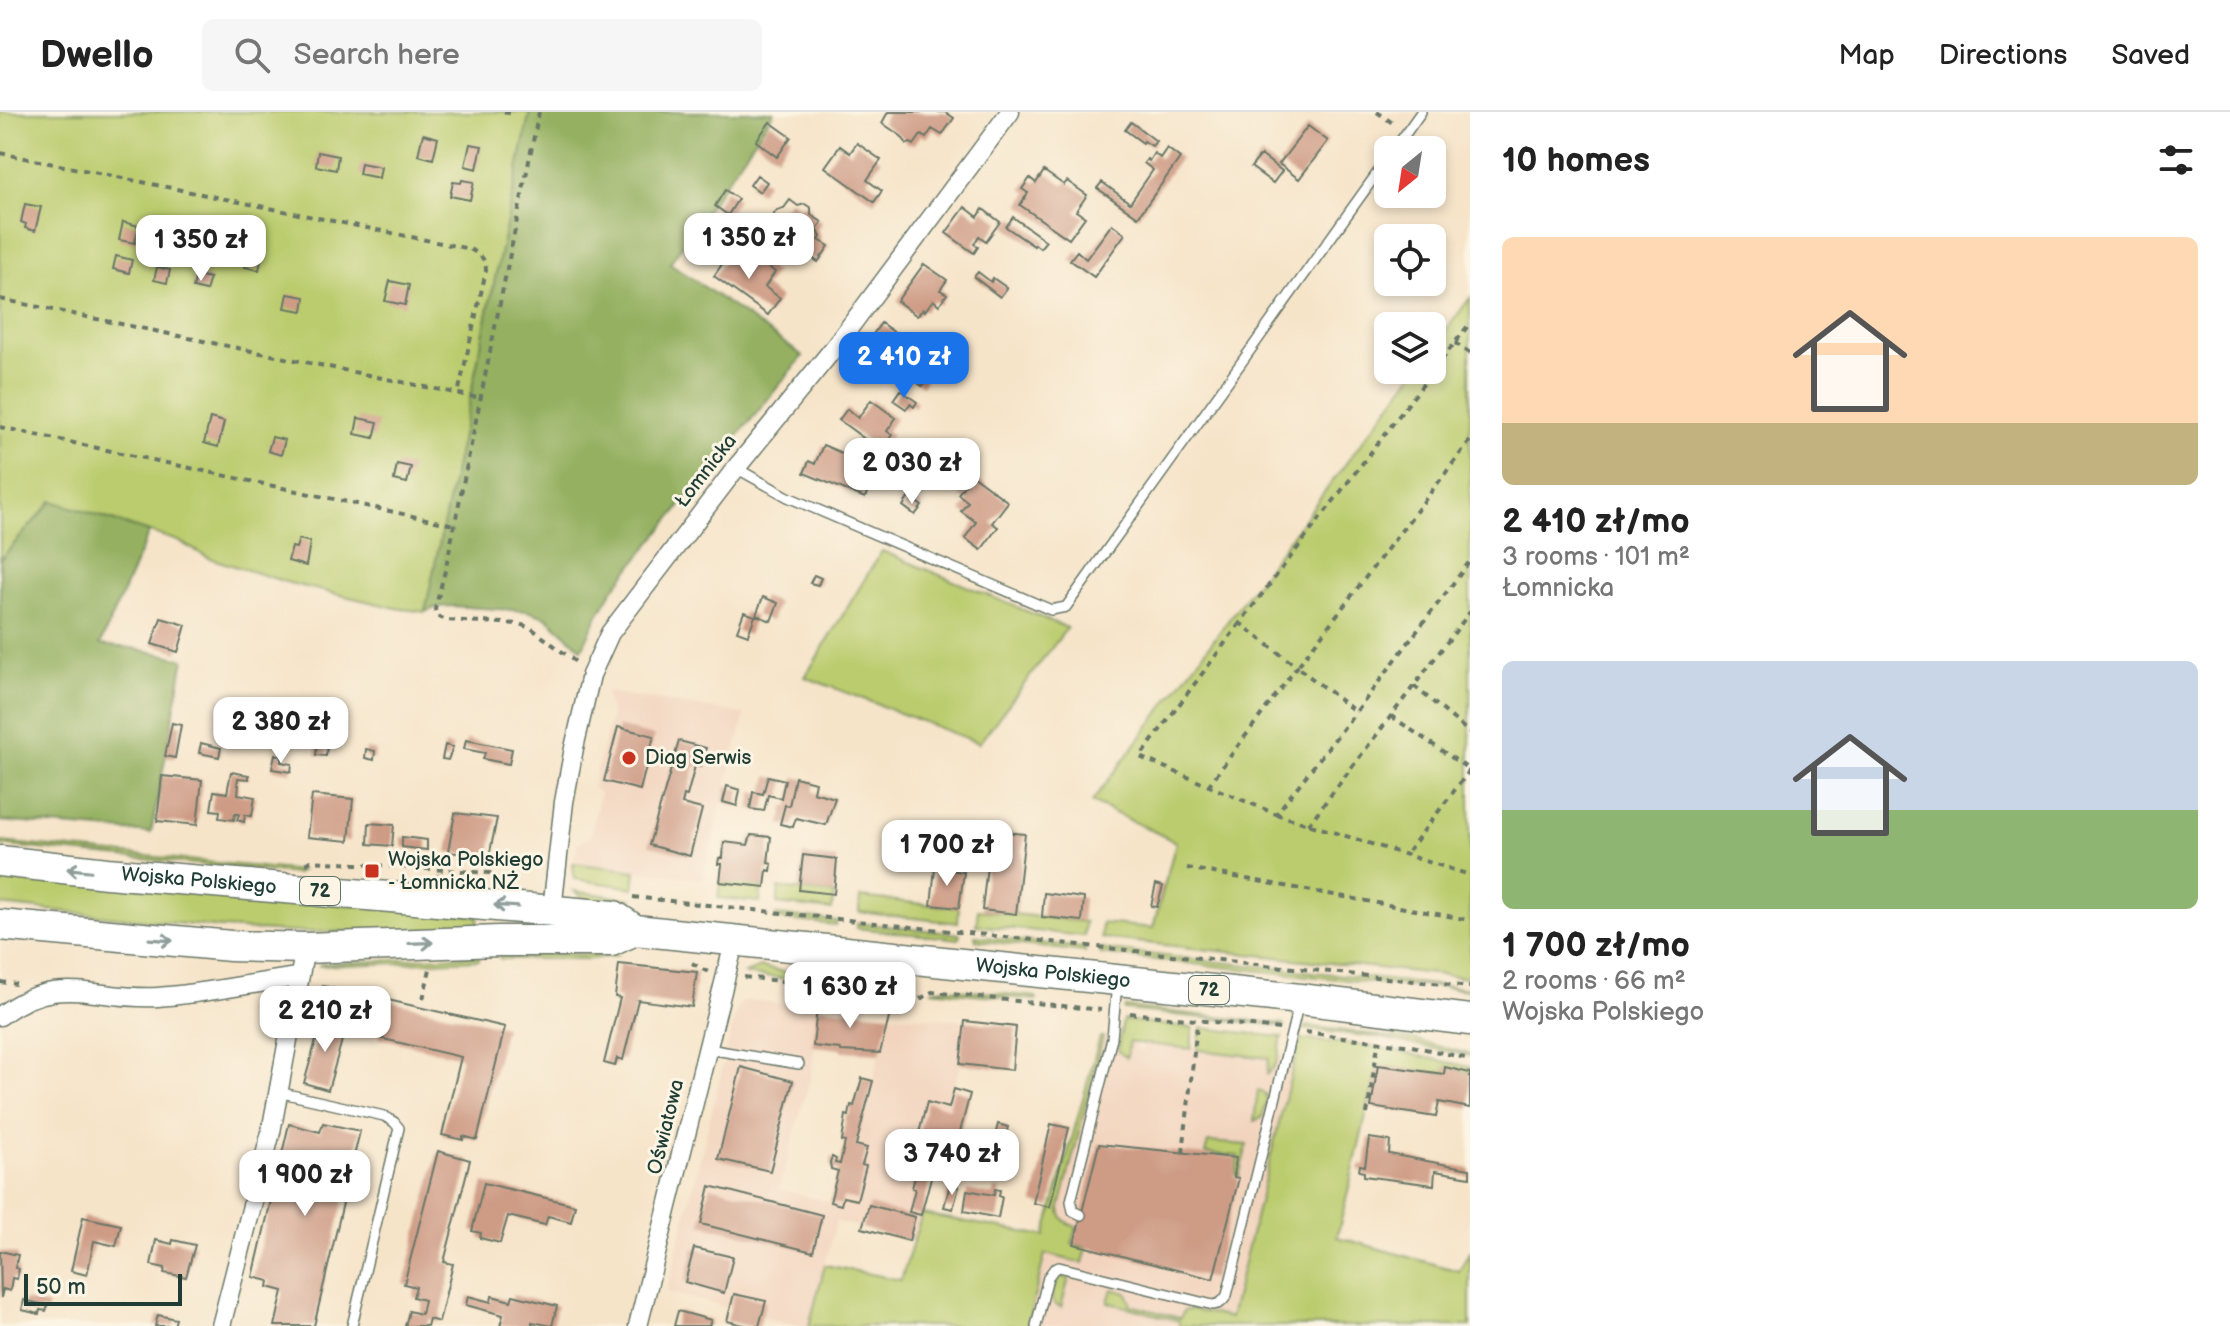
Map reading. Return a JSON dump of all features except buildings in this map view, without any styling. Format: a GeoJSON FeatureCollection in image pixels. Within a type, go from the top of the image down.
{"type":"FeatureCollection","features":[{"type":"Feature","properties":{"kind":"main road","name":"Wojska Polskiego"},"geometry":{"type":"LineString","coordinates":[[0,861],[107,873],[614,916],[635,930],[1300,999],[1470,1020]]}},
{"type":"Feature","properties":{"kind":"main road","name":"Wojska Polskiego"},"geometry":{"type":"LineString","coordinates":[[0,925],[231,946],[305,948],[499,941],[611,941],[635,930]]}},
{"type":"Feature","properties":{"kind":"street","name":"Łomnicka"},"geometry":{"type":"LineString","coordinates":[[552,910],[564,802],[574,748],[591,675],[604,643],[621,616],[736,468],[834,348],[1010,112]]}},
{"type":"Feature","properties":{"kind":"street","name":"Oświatowa"},"geometry":{"type":"LineString","coordinates":[[638,1326],[735,939]]}},
{"type":"Feature","properties":{"kind":"street"},"geometry":{"type":"LineString","coordinates":[[221,1326],[271,1132],[305,948]]}},
{"type":"Feature","properties":{"kind":"street"},"geometry":{"type":"LineString","coordinates":[[0,1016],[32,996],[54,990],[161,997],[298,977]]}},
{"type":"Feature","properties":{"kind":"lane"},"geometry":{"type":"LineString","coordinates":[[1403,136],[1421,112]]}},
{"type":"Feature","properties":{"kind":"lane"},"geometry":{"type":"LineString","coordinates":[[736,468],[788,497],[1051,610],[1066,607],[1374,178]]}},
{"type":"Feature","properties":{"kind":"lane"},"geometry":{"type":"LineString","coordinates":[[1081,1215],[1073,1211],[1071,1201],[1112,1038],[1118,980]]}},
{"type":"Feature","properties":{"kind":"lane"},"geometry":{"type":"LineString","coordinates":[[1036,1326],[1048,1277],[1059,1267],[1213,1305],[1224,1301],[1300,999]]}},
{"type":"Feature","properties":{"kind":"lane"},"geometry":{"type":"LineString","coordinates":[[708,1049],[799,1064]]}},
{"type":"Feature","properties":{"kind":"lane"},"geometry":{"type":"LineString","coordinates":[[278,1092],[384,1116],[399,1128],[352,1326]]}},
{"type":"Feature","properties":{"kind":"path"},"geometry":{"type":"LineString","coordinates":[[504,112],[513,114]]}},
{"type":"Feature","properties":{"kind":"path"},"geometry":{"type":"LineString","coordinates":[[539,112],[435,609],[437,616],[446,620],[519,624],[531,628],[591,675]]}},
{"type":"Feature","properties":{"kind":"path"},"geometry":{"type":"LineString","coordinates":[[1377,112],[1406,132]]}},
{"type":"Feature","properties":{"kind":"path"},"geometry":{"type":"LineString","coordinates":[[0,153],[470,249],[486,262],[486,271],[458,394]]}},
{"type":"Feature","properties":{"kind":"path"},"geometry":{"type":"LineString","coordinates":[[0,299],[480,399]]}},
{"type":"Feature","properties":{"kind":"path"},"geometry":{"type":"LineString","coordinates":[[1470,323],[1140,757],[1276,814],[1470,875]]}},
{"type":"Feature","properties":{"kind":"path"},"geometry":{"type":"LineString","coordinates":[[1455,343],[1470,353]]}},
{"type":"Feature","properties":{"kind":"path"},"geometry":{"type":"LineString","coordinates":[[0,427],[454,525]]}},
{"type":"Feature","properties":{"kind":"path"},"geometry":{"type":"LineString","coordinates":[[1208,786],[1470,441]]}},
{"type":"Feature","properties":{"kind":"path"},"geometry":{"type":"LineString","coordinates":[[1276,814],[1470,561]]}},
{"type":"Feature","properties":{"kind":"path"},"geometry":{"type":"LineString","coordinates":[[1308,825],[1470,612]]}},
{"type":"Feature","properties":{"kind":"path"},"geometry":{"type":"LineString","coordinates":[[1240,623],[1356,712]]}},
{"type":"Feature","properties":{"kind":"path"},"geometry":{"type":"LineString","coordinates":[[1414,686],[1470,733]]}},
{"type":"Feature","properties":{"kind":"path"},"geometry":{"type":"LineString","coordinates":[[1391,716],[1470,770],[1406,854]]}},
{"type":"Feature","properties":{"kind":"path"},"geometry":{"type":"LineString","coordinates":[[1187,868],[1470,920]]}},
{"type":"Feature","properties":{"kind":"path"},"geometry":{"type":"LineString","coordinates":[[632,897],[1470,987]]}},
{"type":"Feature","properties":{"kind":"path"},"geometry":{"type":"LineString","coordinates":[[423,999],[430,969]]}},
{"type":"Feature","properties":{"kind":"path"},"geometry":{"type":"LineString","coordinates":[[1183,1153],[1197,1025]]}},
{"type":"Feature","properties":{"kind":"path"},"geometry":{"type":"LineString","coordinates":[[1367,1114],[1378,1045]]}},
{"type":"Feature","properties":{"kind":"shaded area"},"geometry":{"type":"Polygon","coordinates":[[[607,692],[745,714],[702,879],[573,863],[578,843],[590,837],[600,793],[592,788],[612,714],[607,692]]]}},
{"type":"Feature","properties":{"kind":"shaded area"},"geometry":{"type":"Polygon","coordinates":[[[746,1000],[817,1007],[812,1071],[779,1189],[840,1205],[890,1014],[965,1021],[960,1064],[915,1242],[836,1221],[809,1326],[667,1292],[738,1005],[746,1000]]]}},
{"type":"Feature","properties":{"kind":"shaded area"},"geometry":{"type":"Polygon","coordinates":[[[1100,1037],[1135,1040],[1135,1048],[1143,1050],[1145,1041],[1309,1059],[1240,1326],[1022,1326],[1100,1037]]]}},
{"type":"Feature","properties":{"kind":"green space"},"geometry":{"type":"Polygon","coordinates":[[[0,112],[530,112],[425,612],[289,583],[209,558],[178,541],[52,501],[0,560],[0,112]]]}},
{"type":"Feature","properties":{"kind":"green space"},"geometry":{"type":"Polygon","coordinates":[[[530,112],[774,112],[670,263],[803,356],[614,588],[582,649],[546,617],[527,611],[451,606],[425,612],[530,112]]]}},
{"type":"Feature","properties":{"kind":"green space"},"geometry":{"type":"Polygon","coordinates":[[[1470,298],[1470,978],[1101,938],[1102,923],[1153,928],[1176,842],[1092,802],[1406,384],[1446,384],[1446,330],[1470,298]]]}},
{"type":"Feature","properties":{"kind":"green space"},"geometry":{"type":"Polygon","coordinates":[[[52,501],[149,532],[100,645],[184,659],[151,833],[0,821],[0,560],[52,501]]]}},
{"type":"Feature","properties":{"kind":"green space"},"geometry":{"type":"Polygon","coordinates":[[[882,551],[1067,628],[979,743],[805,677],[882,551]]]}},
{"type":"Feature","properties":{"kind":"green space"},"geometry":{"type":"Polygon","coordinates":[[[0,842],[301,871],[297,874],[0,845],[0,842]]]}},
{"type":"Feature","properties":{"kind":"green space"},"geometry":{"type":"Polygon","coordinates":[[[573,863],[636,871],[634,888],[574,879],[573,863]]]}},
{"type":"Feature","properties":{"kind":"green space"},"geometry":{"type":"Polygon","coordinates":[[[0,875],[478,916],[479,931],[289,932],[0,905],[0,875]]]}},
{"type":"Feature","properties":{"kind":"green space"},"geometry":{"type":"Polygon","coordinates":[[[442,878],[482,882],[482,890],[442,882],[442,878]]]}},
{"type":"Feature","properties":{"kind":"green space"},"geometry":{"type":"Polygon","coordinates":[[[720,882],[762,886],[760,902],[718,898],[720,882]]]}},
{"type":"Feature","properties":{"kind":"green space"},"geometry":{"type":"Polygon","coordinates":[[[779,888],[834,894],[832,910],[777,904],[779,888]]]}},
{"type":"Feature","properties":{"kind":"green space"},"geometry":{"type":"Polygon","coordinates":[[[574,891],[632,899],[631,904],[601,902],[574,891]]]}},
{"type":"Feature","properties":{"kind":"green space"},"geometry":{"type":"Polygon","coordinates":[[[860,897],[959,908],[958,923],[859,912],[860,897]]]}},
{"type":"Feature","properties":{"kind":"green space"},"geometry":{"type":"Polygon","coordinates":[[[978,910],[1085,922],[1084,936],[976,925],[978,910]]]}},
{"type":"Feature","properties":{"kind":"green space"},"geometry":{"type":"Polygon","coordinates":[[[776,915],[836,921],[836,925],[775,919],[776,915]]]}},
{"type":"Feature","properties":{"kind":"green space"},"geometry":{"type":"Polygon","coordinates":[[[857,923],[960,934],[959,939],[857,928],[857,923]]]}},
{"type":"Feature","properties":{"kind":"green space"},"geometry":{"type":"Polygon","coordinates":[[[975,936],[1085,948],[1085,952],[976,940],[975,936]]]}},
{"type":"Feature","properties":{"kind":"green space"},"geometry":{"type":"Polygon","coordinates":[[[1099,949],[1470,990],[1414,984],[1413,987],[1100,954],[1099,949]]]}},
{"type":"Feature","properties":{"kind":"green space"},"geometry":{"type":"Polygon","coordinates":[[[479,955],[479,960],[319,966],[320,964],[479,955]]]}},
{"type":"Feature","properties":{"kind":"green space"},"geometry":{"type":"Polygon","coordinates":[[[499,955],[619,955],[590,959],[499,957],[499,955]]]}},
{"type":"Feature","properties":{"kind":"green space"},"geometry":{"type":"Polygon","coordinates":[[[760,967],[833,982],[743,974],[760,967]]]}},
{"type":"Feature","properties":{"kind":"green space"},"geometry":{"type":"Polygon","coordinates":[[[945,988],[1036,997],[1037,1000],[931,990],[945,988]]]}},
{"type":"Feature","properties":{"kind":"green space"},"geometry":{"type":"Polygon","coordinates":[[[1125,1007],[1283,1024],[1284,1026],[1124,1010],[1125,1007]]]}},
{"type":"Feature","properties":{"kind":"green space"},"geometry":{"type":"Polygon","coordinates":[[[1123,1020],[1193,1028],[1191,1049],[1129,1042],[1127,1058],[1118,1048],[1123,1020]]]}},
{"type":"Feature","properties":{"kind":"green space"},"geometry":{"type":"Polygon","coordinates":[[[1307,1026],[1413,1040],[1470,1056],[1382,1038],[1304,1029],[1307,1026]]]}},
{"type":"Feature","properties":{"kind":"green space"},"geometry":{"type":"Polygon","coordinates":[[[1201,1028],[1282,1037],[1277,1062],[1267,1073],[1269,1058],[1198,1050],[1201,1028]]]}},
{"type":"Feature","properties":{"kind":"green space"},"geometry":{"type":"Polygon","coordinates":[[[1100,1037],[1103,1037],[1060,1207],[1064,1220],[1077,1227],[1072,1244],[1087,1248],[1083,1263],[1045,1254],[1027,1326],[809,1326],[825,1265],[901,1280],[922,1214],[1045,1236],[1100,1037]]]}},
{"type":"Feature","properties":{"kind":"green space"},"geometry":{"type":"Polygon","coordinates":[[[1300,1039],[1377,1047],[1470,1067],[1470,1073],[1446,1067],[1444,1074],[1378,1066],[1337,1237],[1459,1271],[1470,1251],[1470,1326],[1179,1326],[1179,1321],[1108,1302],[1112,1289],[1127,1293],[1131,1305],[1180,1318],[1184,1311],[1191,1309],[1230,1318],[1300,1039]]]}},
{"type":"Feature","properties":{"kind":"green space"},"geometry":{"type":"Polygon","coordinates":[[[1258,1090],[1265,1094],[1267,1100],[1262,1118],[1254,1121],[1258,1090]]]}},
{"type":"Feature","properties":{"kind":"green space"},"geometry":{"type":"Polygon","coordinates":[[[1208,1142],[1247,1145],[1239,1176],[1236,1175],[1238,1156],[1205,1153],[1208,1142]]]}},
{"type":"Feature","properties":{"kind":"green space"},"geometry":{"type":"Polygon","coordinates":[[[1061,1277],[1069,1278],[1061,1307],[1054,1304],[1052,1297],[1061,1277]]]}},
{"type":"Feature","properties":{"kind":"place","name":"Diag Serwis"},"geometry":{"type":"Point","coordinates":[629,758]}},
{"type":"Feature","properties":{"kind":"place","name":"Wojska Polskiego - Łomnicka NŻ"},"geometry":{"type":"Point","coordinates":[372,871]}}]}
